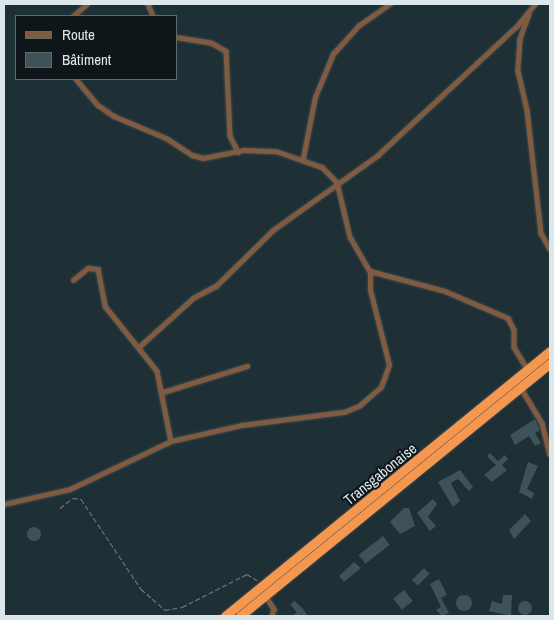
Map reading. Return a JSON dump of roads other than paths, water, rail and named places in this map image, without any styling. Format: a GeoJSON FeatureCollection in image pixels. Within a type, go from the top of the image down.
{"type":"FeatureCollection","features":[{"type":"Feature","properties":{"kind":"highway","name":"Transgabonaise"},"geometry":{"type":"LineString","coordinates":[[240,616],[263,590],[550,351]]}},
{"type":"Feature","properties":{"kind":"highway","name":"Transgabonaise"},"geometry":{"type":"LineString","coordinates":[[225,616],[263,590],[550,363]]}},
{"type":"Feature","properties":{"kind":"street"},"geometry":{"type":"LineString","coordinates":[[73,15],[87,4]]}},
{"type":"Feature","properties":{"kind":"street"},"geometry":{"type":"LineString","coordinates":[[303,158],[315,97],[333,54],[358,26],[390,4]]}},
{"type":"Feature","properties":{"kind":"street"},"geometry":{"type":"LineString","coordinates":[[139,347],[193,298],[216,286],[273,230],[337,182],[378,155],[530,10],[534,4]]}},
{"type":"Feature","properties":{"kind":"street"},"geometry":{"type":"LineString","coordinates":[[530,10],[520,39],[518,71],[527,110],[541,233],[550,249]]}},
{"type":"Feature","properties":{"kind":"street"},"geometry":{"type":"LineString","coordinates":[[178,38],[212,43],[226,51],[230,136],[238,152]]}},
{"type":"Feature","properties":{"kind":"street"},"geometry":{"type":"LineString","coordinates":[[4,504],[70,489],[171,441],[242,425],[344,412],[372,396],[388,377],[389,365],[370,290],[370,271],[350,237],[337,182],[322,167],[303,158],[276,151],[238,152],[203,158],[192,155],[166,138],[114,116],[98,105],[77,80]]}},
{"type":"Feature","properties":{"kind":"street"},"geometry":{"type":"LineString","coordinates":[[72,280],[82,270],[98,269],[105,306],[157,370],[163,392],[171,441]]}},
{"type":"Feature","properties":{"kind":"street"},"geometry":{"type":"LineString","coordinates":[[370,271],[445,291],[508,318],[514,330],[514,347],[528,370]]}},
{"type":"Feature","properties":{"kind":"street"},"geometry":{"type":"LineString","coordinates":[[163,392],[247,366]]}},
{"type":"Feature","properties":{"kind":"street"},"geometry":{"type":"LineString","coordinates":[[520,388],[542,423],[550,454]]}},
{"type":"Feature","properties":{"kind":"street"},"geometry":{"type":"LineString","coordinates":[[263,590],[274,609],[272,616]]}}]}
